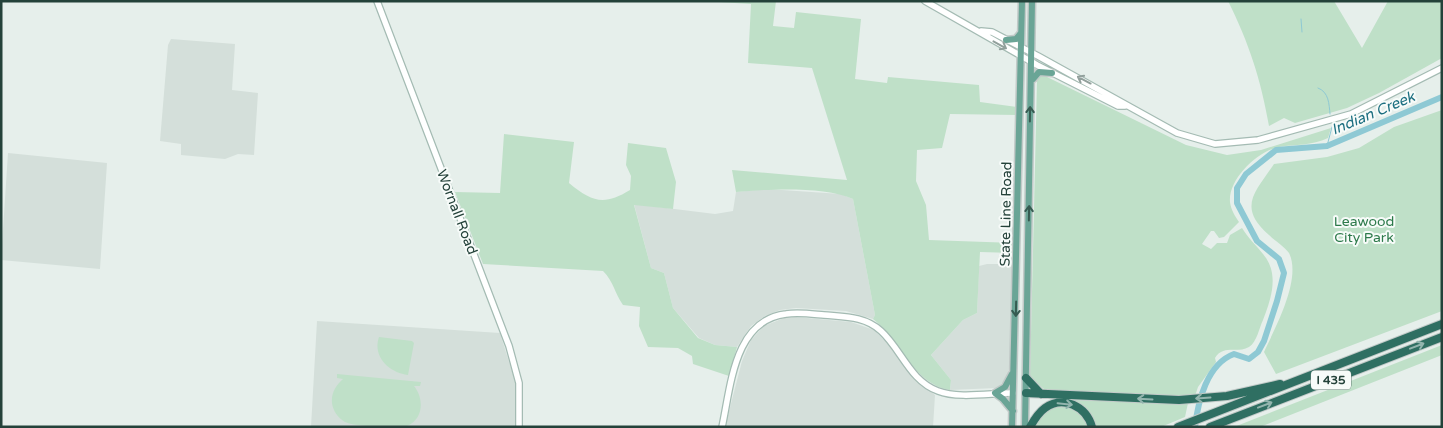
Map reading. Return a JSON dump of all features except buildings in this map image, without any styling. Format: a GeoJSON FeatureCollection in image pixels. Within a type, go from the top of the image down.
{"type":"FeatureCollection","features":[{"type":"Feature","properties":{"kind":"highway","name":"I 435"},"geometry":{"type":"LineString","coordinates":[[1179,426],[1442,324]]}},
{"type":"Feature","properties":{"kind":"highway","name":"I 435"},"geometry":{"type":"LineString","coordinates":[[1210,427],[1442,337]]}},
{"type":"Feature","properties":{"kind":"highway"},"geometry":{"type":"LineString","coordinates":[[1026,378],[1040,394]]}},
{"type":"Feature","properties":{"kind":"highway"},"geometry":{"type":"LineString","coordinates":[[1026,393],[1179,400],[1227,396],[1275,384],[1287,385]]}},
{"type":"Feature","properties":{"kind":"highway"},"geometry":{"type":"LineString","coordinates":[[1030,427],[1044,408],[1061,402],[1073,404],[1083,411],[1092,427]]}},
{"type":"Feature","properties":{"kind":"main road","name":"Wornall Road"},"geometry":{"type":"LineString","coordinates":[[377,1],[510,346],[519,383],[519,427]]}},
{"type":"Feature","properties":{"kind":"main road"},"geometry":{"type":"LineString","coordinates":[[925,1],[981,31],[990,39],[1052,73],[1118,106],[1126,106]]}},
{"type":"Feature","properties":{"kind":"main road","name":"State Line Road"},"geometry":{"type":"LineString","coordinates":[[1012,427],[1022,1]]}},
{"type":"Feature","properties":{"kind":"main road","name":"State Line Road"},"geometry":{"type":"LineString","coordinates":[[1025,427],[1032,1]]}},
{"type":"Feature","properties":{"kind":"main road"},"geometry":{"type":"LineString","coordinates":[[981,31],[992,32],[1115,96],[1126,106],[1177,133],[1199,141],[1215,144],[1238,143],[1278,135],[1351,114],[1441,70]]}},
{"type":"Feature","properties":{"kind":"main road"},"geometry":{"type":"LineString","coordinates":[[1006,40],[1016,39],[1021,33]]}},
{"type":"Feature","properties":{"kind":"main road"},"geometry":{"type":"LineString","coordinates":[[1031,85],[1037,72],[1052,73]]}},
{"type":"Feature","properties":{"kind":"main road"},"geometry":{"type":"LineString","coordinates":[[722,427],[742,347],[751,332],[771,318],[793,313],[853,318],[872,324],[887,336],[920,380],[933,389],[947,394],[1026,393]]}},
{"type":"Feature","properties":{"kind":"main road"},"geometry":{"type":"LineString","coordinates":[[995,393],[1007,384],[1013,371]]}},
{"type":"Feature","properties":{"kind":"main road"},"geometry":{"type":"LineString","coordinates":[[995,393],[1013,411]]}},
{"type":"Feature","properties":{"kind":"shaded area"},"geometry":{"type":"Polygon","coordinates":[[[171,39],[235,44],[232,90],[258,93],[254,155],[238,154],[225,159],[181,155],[181,144],[160,141],[168,45],[171,39]]]}},
{"type":"Feature","properties":{"kind":"shaded area"},"geometry":{"type":"Polygon","coordinates":[[[8,153],[107,163],[100,269],[1,260],[8,153]]]}},
{"type":"Feature","properties":{"kind":"shaded area"},"geometry":{"type":"Polygon","coordinates":[[[767,189],[841,194],[853,199],[875,315],[873,319],[846,311],[796,308],[780,310],[765,316],[751,326],[737,347],[715,345],[699,338],[673,308],[664,273],[651,268],[634,204],[715,214],[733,211],[736,192],[767,189]]]}},
{"type":"Feature","properties":{"kind":"shaded area"},"geometry":{"type":"Polygon","coordinates":[[[1005,264],[1014,268],[1012,343],[1008,377],[997,388],[950,390],[951,380],[931,355],[963,320],[977,313],[979,266],[1005,264]]]}},
{"type":"Feature","properties":{"kind":"shaded area"},"geometry":{"type":"Polygon","coordinates":[[[796,317],[851,322],[874,330],[888,344],[913,378],[935,395],[933,427],[725,427],[742,361],[751,340],[764,326],[784,318],[796,317]]]}},
{"type":"Feature","properties":{"kind":"shaded area"},"geometry":{"type":"Polygon","coordinates":[[[317,321],[500,333],[515,381],[515,427],[311,427],[317,321]]]}},
{"type":"Feature","properties":{"kind":"green space"},"geometry":{"type":"Polygon","coordinates":[[[703,1],[776,1],[773,26],[794,28],[796,12],[861,19],[855,79],[887,83],[888,77],[979,85],[980,102],[1017,107],[1017,115],[950,114],[942,148],[917,150],[916,181],[926,205],[929,240],[1015,243],[1014,253],[980,252],[977,313],[963,320],[931,355],[951,380],[950,390],[937,386],[917,371],[883,328],[873,319],[875,315],[853,199],[812,190],[779,189],[736,192],[732,170],[847,180],[812,68],[748,63],[751,4],[703,1]]]}},
{"type":"Feature","properties":{"kind":"green space"},"geometry":{"type":"Polygon","coordinates":[[[1228,1],[1334,1],[1362,48],[1388,1],[1442,1],[1442,58],[1379,93],[1347,108],[1295,123],[1284,118],[1269,126],[1253,62],[1228,1]]]}},
{"type":"Feature","properties":{"kind":"green space"},"geometry":{"type":"Polygon","coordinates":[[[1040,76],[1045,76],[1186,145],[1227,155],[1261,150],[1331,128],[1328,138],[1322,141],[1279,147],[1262,154],[1246,167],[1234,184],[1231,193],[1231,208],[1239,222],[1224,237],[1219,238],[1214,231],[1211,231],[1202,244],[1211,249],[1217,243],[1227,243],[1230,235],[1242,228],[1268,262],[1273,278],[1269,304],[1254,342],[1244,349],[1222,351],[1215,358],[1216,362],[1198,387],[1195,396],[1045,390],[1030,377],[1037,81],[1040,76]]]}},
{"type":"Feature","properties":{"kind":"green space","name":"Leawood City Park"},"geometry":{"type":"Polygon","coordinates":[[[1442,110],[1442,311],[1276,374],[1264,352],[1286,303],[1292,276],[1292,264],[1289,253],[1259,225],[1254,216],[1252,200],[1261,183],[1274,164],[1327,157],[1359,148],[1394,127],[1442,110]]]}},
{"type":"Feature","properties":{"kind":"green space"},"geometry":{"type":"Polygon","coordinates":[[[504,134],[574,142],[569,183],[598,200],[613,198],[630,190],[631,176],[626,165],[628,143],[666,148],[676,182],[673,209],[634,205],[651,268],[664,273],[673,308],[698,338],[715,345],[737,347],[729,376],[693,364],[692,356],[678,348],[648,347],[639,326],[640,307],[623,305],[610,279],[603,271],[483,264],[455,192],[500,193],[504,134]]]}},
{"type":"Feature","properties":{"kind":"green space"},"geometry":{"type":"Polygon","coordinates":[[[379,337],[412,341],[414,343],[408,375],[395,371],[384,363],[378,351],[379,337]]]}},
{"type":"Feature","properties":{"kind":"green space"},"geometry":{"type":"Polygon","coordinates":[[[1442,345],[1442,355],[1260,427],[1234,427],[1442,345]]]}},
{"type":"Feature","properties":{"kind":"green space"},"geometry":{"type":"Polygon","coordinates":[[[337,374],[421,382],[420,386],[414,386],[421,402],[417,418],[413,423],[402,427],[367,426],[345,422],[336,414],[332,403],[334,389],[343,379],[337,378],[337,374]]]}},
{"type":"Feature","properties":{"kind":"green space"},"geometry":{"type":"Polygon","coordinates":[[[1072,400],[1188,403],[1185,417],[1161,427],[1093,427],[1072,400]]]}},
{"type":"Feature","properties":{"kind":"green space"},"geometry":{"type":"Polygon","coordinates":[[[1060,405],[1080,411],[1089,427],[1034,427],[1045,411],[1060,405]]]}},
{"type":"Feature","properties":{"kind":"waterway"},"geometry":{"type":"LineString","coordinates":[[1301,19],[1302,32]]}},
{"type":"Feature","properties":{"kind":"waterway"},"geometry":{"type":"LineString","coordinates":[[1318,88],[1326,95],[1330,114]]}},
{"type":"Feature","properties":{"kind":"waterway","name":"Indian Creek"},"geometry":{"type":"LineString","coordinates":[[1195,427],[1202,395],[1206,384],[1217,366],[1234,354],[1249,359],[1258,352],[1264,341],[1284,273],[1279,259],[1257,241],[1237,203],[1237,188],[1246,174],[1276,150],[1327,146],[1442,97]]}},
{"type":"Feature","properties":{"kind":"waterway"},"geometry":{"type":"LineString","coordinates":[[1327,146],[1332,127]]}}]}
